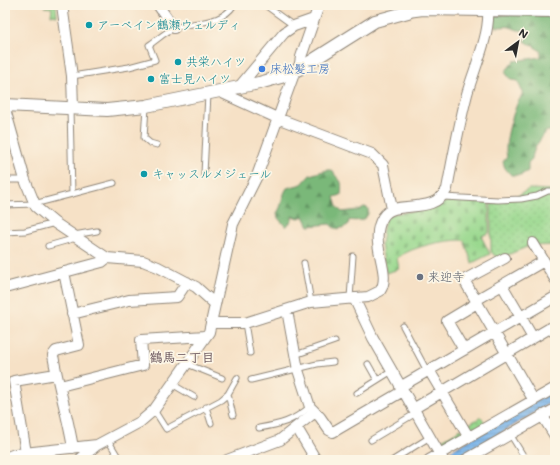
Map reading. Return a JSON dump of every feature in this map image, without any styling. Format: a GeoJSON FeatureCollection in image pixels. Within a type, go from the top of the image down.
{"type":"FeatureCollection","features":[{"type":"Feature","properties":{"kind":"street"},"geometry":{"type":"LineString","coordinates":[[62,5],[72,76],[72,108]]}},
{"type":"Feature","properties":{"kind":"street"},"geometry":{"type":"LineString","coordinates":[[158,5],[174,28]]}},
{"type":"Feature","properties":{"kind":"street"},"geometry":{"type":"LineString","coordinates":[[5,458],[26,453],[98,444],[108,440],[140,422],[154,410],[187,364],[206,336],[211,323],[233,224],[257,176],[277,118],[297,70],[319,5]]}},
{"type":"Feature","properties":{"kind":"street"},"geometry":{"type":"LineString","coordinates":[[5,105],[107,110],[146,106],[281,77],[297,70],[370,24],[406,8],[423,7],[488,11],[555,12]]}},
{"type":"Feature","properties":{"kind":"street"},"geometry":{"type":"LineString","coordinates":[[211,323],[245,323],[311,302],[375,294],[383,286],[384,280],[376,228],[383,215],[392,209],[430,204],[437,202],[444,197],[447,190],[467,93],[485,40],[489,20],[488,11]]}},
{"type":"Feature","properties":{"kind":"street"},"geometry":{"type":"LineString","coordinates":[[239,87],[284,33],[294,26],[314,19]]}},
{"type":"Feature","properties":{"kind":"street"},"geometry":{"type":"LineString","coordinates":[[213,92],[372,154],[383,165],[392,209]]}},
{"type":"Feature","properties":{"kind":"street"},"geometry":{"type":"LineString","coordinates":[[5,109],[25,180],[34,204],[54,223],[107,258],[143,261],[187,282],[203,292],[215,304]]}},
{"type":"Feature","properties":{"kind":"street"},"geometry":{"type":"LineString","coordinates":[[533,242],[549,266],[555,279]]}},
{"type":"Feature","properties":{"kind":"street"},"geometry":{"type":"LineString","coordinates":[[5,288],[102,262],[107,258]]}},
{"type":"Feature","properties":{"kind":"street"},"geometry":{"type":"LineString","coordinates":[[505,258],[464,280],[533,399]]}},
{"type":"Feature","properties":{"kind":"street"},"geometry":{"type":"LineString","coordinates":[[464,350],[447,321],[502,285],[549,266]]}},
{"type":"Feature","properties":{"kind":"street"},"geometry":{"type":"LineString","coordinates":[[64,272],[80,345],[56,351],[53,355],[56,374],[68,419],[73,448]]}},
{"type":"Feature","properties":{"kind":"street"},"geometry":{"type":"LineString","coordinates":[[72,314],[129,300],[178,297],[187,282]]}},
{"type":"Feature","properties":{"kind":"street"},"geometry":{"type":"LineString","coordinates":[[502,285],[533,338]]}},
{"type":"Feature","properties":{"kind":"street"},"geometry":{"type":"LineString","coordinates":[[287,310],[298,370],[313,410],[329,430],[333,432],[428,371],[555,297]]}},
{"type":"Feature","properties":{"kind":"street"},"geometry":{"type":"LineString","coordinates":[[352,298],[441,457]]}},
{"type":"Feature","properties":{"kind":"street"},"geometry":{"type":"LineString","coordinates":[[414,411],[442,392],[550,328]]}},
{"type":"Feature","properties":{"kind":"street"},"geometry":{"type":"LineString","coordinates":[[60,386],[142,365],[142,340],[206,336]]}},
{"type":"Feature","properties":{"kind":"street"},"geometry":{"type":"LineString","coordinates":[[428,371],[468,436]]}},
{"type":"Feature","properties":{"kind":"street"},"geometry":{"type":"LineString","coordinates":[[26,453],[14,381],[56,374]]}},
{"type":"Feature","properties":{"kind":"street"},"geometry":{"type":"LineString","coordinates":[[429,460],[441,457],[468,436],[555,388]]}},
{"type":"Feature","properties":{"kind":"street"},"geometry":{"type":"LineString","coordinates":[[465,460],[555,409]]}},
{"type":"Feature","properties":{"kind":"street"},"geometry":{"type":"LineString","coordinates":[[227,460],[280,440],[297,428],[313,410]]}},
{"type":"Feature","properties":{"kind":"street"},"geometry":{"type":"LineString","coordinates":[[542,415],[555,436]]}},
{"type":"Feature","properties":{"kind":"street"},"geometry":{"type":"LineString","coordinates":[[297,428],[316,460]]}},
{"type":"Feature","properties":{"kind":"street"},"geometry":{"type":"LineString","coordinates":[[79,460],[98,444]]}},
{"type":"Feature","properties":{"kind":"lane"},"geometry":{"type":"LineString","coordinates":[[72,76],[129,67],[155,60],[149,45],[174,28],[212,21],[232,9],[234,5]]}},
{"type":"Feature","properties":{"kind":"lane"},"geometry":{"type":"LineString","coordinates":[[265,5],[294,26]]}},
{"type":"Feature","properties":{"kind":"lane"},"geometry":{"type":"LineString","coordinates":[[204,174],[213,92]]}},
{"type":"Feature","properties":{"kind":"lane"},"geometry":{"type":"LineString","coordinates":[[146,106],[144,138],[150,143],[157,145]]}},
{"type":"Feature","properties":{"kind":"lane"},"geometry":{"type":"LineString","coordinates":[[72,108],[72,194]]}},
{"type":"Feature","properties":{"kind":"lane"},"geometry":{"type":"LineString","coordinates":[[5,180],[25,180]]}},
{"type":"Feature","properties":{"kind":"lane"},"geometry":{"type":"LineString","coordinates":[[5,205],[34,204],[114,183]]}},
{"type":"Feature","properties":{"kind":"lane"},"geometry":{"type":"LineString","coordinates":[[444,197],[498,200],[521,199],[537,196],[548,191],[555,191]]}},
{"type":"Feature","properties":{"kind":"lane"},"geometry":{"type":"LineString","coordinates":[[5,232],[25,231],[54,223]]}},
{"type":"Feature","properties":{"kind":"lane"},"geometry":{"type":"LineString","coordinates":[[48,246],[97,231]]}},
{"type":"Feature","properties":{"kind":"lane"},"geometry":{"type":"LineString","coordinates":[[352,298],[353,256]]}},
{"type":"Feature","properties":{"kind":"lane"},"geometry":{"type":"LineString","coordinates":[[304,263],[311,302]]}},
{"type":"Feature","properties":{"kind":"lane"},"geometry":{"type":"LineString","coordinates":[[245,323],[250,353]]}},
{"type":"Feature","properties":{"kind":"lane"},"geometry":{"type":"LineString","coordinates":[[403,326],[428,371]]}},
{"type":"Feature","properties":{"kind":"lane"},"geometry":{"type":"LineString","coordinates":[[295,355],[335,341]]}},
{"type":"Feature","properties":{"kind":"lane"},"geometry":{"type":"LineString","coordinates":[[251,380],[298,370],[317,364],[333,362]]}},
{"type":"Feature","properties":{"kind":"lane"},"geometry":{"type":"LineString","coordinates":[[187,364],[222,378]]}},
{"type":"Feature","properties":{"kind":"lane"},"geometry":{"type":"LineString","coordinates":[[368,364],[377,380]]}},
{"type":"Feature","properties":{"kind":"lane"},"geometry":{"type":"LineString","coordinates":[[357,393],[392,371]]}},
{"type":"Feature","properties":{"kind":"lane"},"geometry":{"type":"LineString","coordinates":[[154,410],[166,430],[228,394],[238,378]]}},
{"type":"Feature","properties":{"kind":"lane"},"geometry":{"type":"LineString","coordinates":[[172,384],[194,397]]}},
{"type":"Feature","properties":{"kind":"lane"},"geometry":{"type":"LineString","coordinates":[[228,394],[234,415]]}},
{"type":"Feature","properties":{"kind":"lane"},"geometry":{"type":"LineString","coordinates":[[206,407],[211,423]]}},
{"type":"Feature","properties":{"kind":"lane"},"geometry":{"type":"LineString","coordinates":[[259,428],[295,419],[313,410]]}},
{"type":"Feature","properties":{"kind":"lane"},"geometry":{"type":"LineString","coordinates":[[371,440],[414,411]]}},
{"type":"Feature","properties":{"kind":"lane"},"geometry":{"type":"LineString","coordinates":[[510,434],[526,460]]}},
{"type":"Feature","properties":{"kind":"lane"},"geometry":{"type":"LineString","coordinates":[[393,460],[430,437]]}},
{"type":"Feature","properties":{"kind":"lane"},"geometry":{"type":"LineString","coordinates":[[108,440],[120,460]]}},
{"type":"Feature","properties":{"kind":"green space"},"geometry":{"type":"Polygon","coordinates":[[[46,5],[56,5],[57,16],[51,15],[52,8],[45,7],[46,5]]]}},
{"type":"Feature","properties":{"kind":"green space"},"geometry":{"type":"Polygon","coordinates":[[[496,14],[555,16],[555,131],[547,131],[542,137],[535,148],[532,159],[528,163],[528,171],[521,175],[511,175],[505,168],[503,162],[507,157],[506,145],[511,123],[517,104],[522,96],[518,81],[511,80],[505,72],[514,61],[541,57],[541,51],[525,41],[525,30],[510,27],[497,27],[493,25],[492,17],[496,14]]]}},
{"type":"Feature","properties":{"kind":"green space"},"geometry":{"type":"Polygon","coordinates":[[[332,170],[341,182],[341,195],[334,197],[337,207],[342,212],[359,210],[364,207],[368,208],[366,218],[356,221],[349,220],[348,225],[338,229],[334,228],[330,224],[309,226],[304,216],[299,218],[292,216],[292,220],[286,227],[278,218],[277,213],[287,188],[302,184],[310,175],[332,170]]]}},
{"type":"Feature","properties":{"kind":"green space"},"geometry":{"type":"Polygon","coordinates":[[[529,189],[555,190],[555,245],[529,246],[498,259],[491,252],[491,204],[502,199],[512,199],[529,189]]]}},
{"type":"Feature","properties":{"kind":"green space"},"geometry":{"type":"Polygon","coordinates":[[[460,200],[489,203],[489,233],[481,236],[490,254],[472,263],[464,240],[447,241],[411,250],[397,258],[399,269],[386,273],[381,244],[385,218],[391,214],[436,207],[447,201],[460,200]]]}},
{"type":"Feature","properties":{"kind":"green space"},"geometry":{"type":"Polygon","coordinates":[[[481,417],[485,423],[472,431],[468,430],[466,426],[481,417]]]}},
{"type":"Feature","properties":{"kind":"green space"},"geometry":{"type":"Polygon","coordinates":[[[461,429],[463,435],[443,448],[440,448],[437,443],[461,429]]]}},
{"type":"Feature","properties":{"kind":"water"},"geometry":{"type":"Polygon","coordinates":[[[555,390],[555,400],[457,460],[435,460],[555,390]]]}},
{"type":"Feature","properties":{"kind":"place","name":"アーベイン鶴瀬ウェルディ"},"geometry":{"type":"Point","coordinates":[89,25]}},
{"type":"Feature","properties":{"kind":"place","name":"共栄ハイツ"},"geometry":{"type":"Point","coordinates":[178,62]}},
{"type":"Feature","properties":{"kind":"place","name":"床松髪工房"},"geometry":{"type":"Point","coordinates":[262,69]}},
{"type":"Feature","properties":{"kind":"place","name":"富士見ハイツ"},"geometry":{"type":"Point","coordinates":[151,79]}},
{"type":"Feature","properties":{"kind":"place","name":"キャッスルメジェール"},"geometry":{"type":"Point","coordinates":[144,174]}},
{"type":"Feature","properties":{"kind":"place","name":"来迎寺"},"geometry":{"type":"Point","coordinates":[420,277]}},
{"type":"Feature","properties":{"kind":"district","name":"鶴馬二丁目"},"geometry":{"type":"Point","coordinates":[182,357]}}]}
